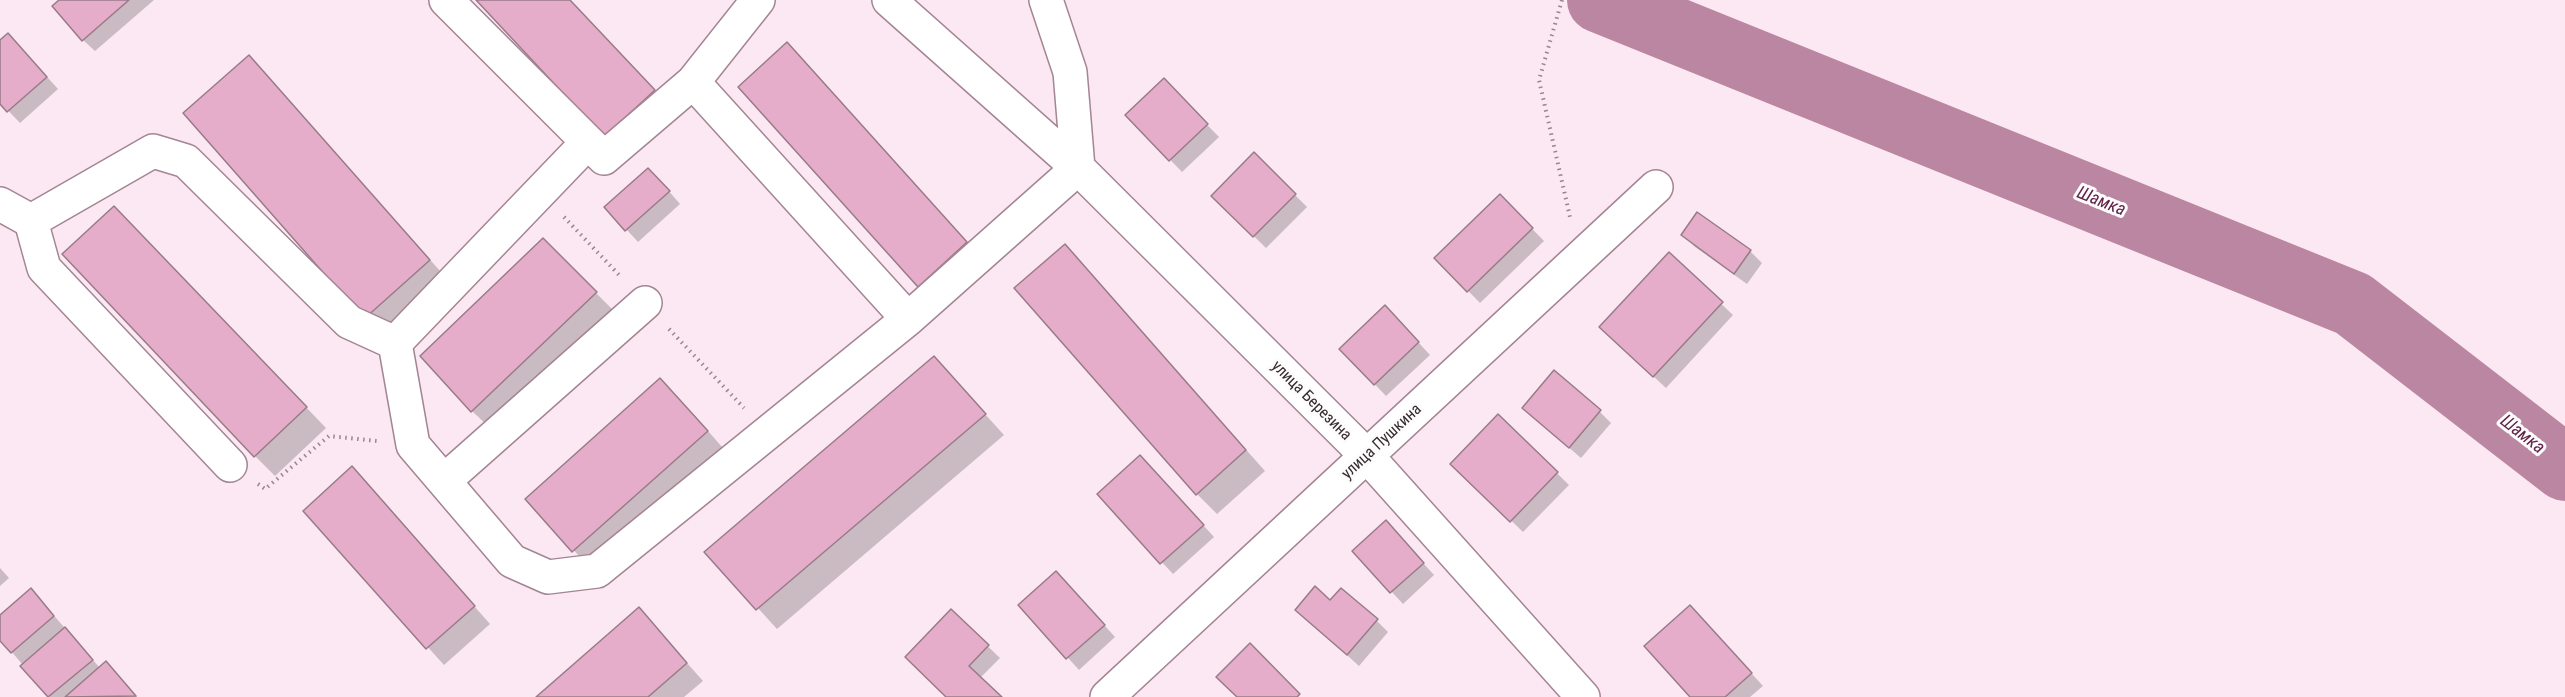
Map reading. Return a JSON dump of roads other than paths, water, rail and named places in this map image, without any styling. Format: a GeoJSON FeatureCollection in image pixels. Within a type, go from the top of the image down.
{"type":"FeatureCollection","features":[{"type":"Feature","properties":{"kind":"street"},"geometry":{"type":"LineString","coordinates":[[446,0],[604,158],[693,82],[758,0]]}},
{"type":"Feature","properties":{"kind":"street","name":"улица Березина"},"geometry":{"type":"LineString","coordinates":[[889,0],[1078,168],[1367,456],[1583,697]]}},
{"type":"Feature","properties":{"kind":"street"},"geometry":{"type":"LineString","coordinates":[[395,343],[413,445],[512,561],[548,577],[597,571],[908,319],[1078,168],[1070,72],[1046,0]]}},
{"type":"Feature","properties":{"kind":"street"},"geometry":{"type":"LineString","coordinates":[[693,82],[908,319]]}},
{"type":"Feature","properties":{"kind":"street"},"geometry":{"type":"LineString","coordinates":[[395,343],[588,142]]}},
{"type":"Feature","properties":{"kind":"street"},"geometry":{"type":"LineString","coordinates":[[31,221],[153,152],[186,161],[349,322],[395,343]]}},
{"type":"Feature","properties":{"kind":"street","name":"улица Пушкина"},"geometry":{"type":"LineString","coordinates":[[1107,697],[1656,187]]}},
{"type":"Feature","properties":{"kind":"street"},"geometry":{"type":"LineString","coordinates":[[0,204],[31,221],[44,268],[230,465]]}},
{"type":"Feature","properties":{"kind":"street"},"geometry":{"type":"LineString","coordinates":[[444,481],[645,303]]}},
{"type":"Feature","properties":{"kind":"waterway","name":"Шамка"},"geometry":{"type":"LineString","coordinates":[[1600,0],[2353,304],[2565,468]]}}]}
